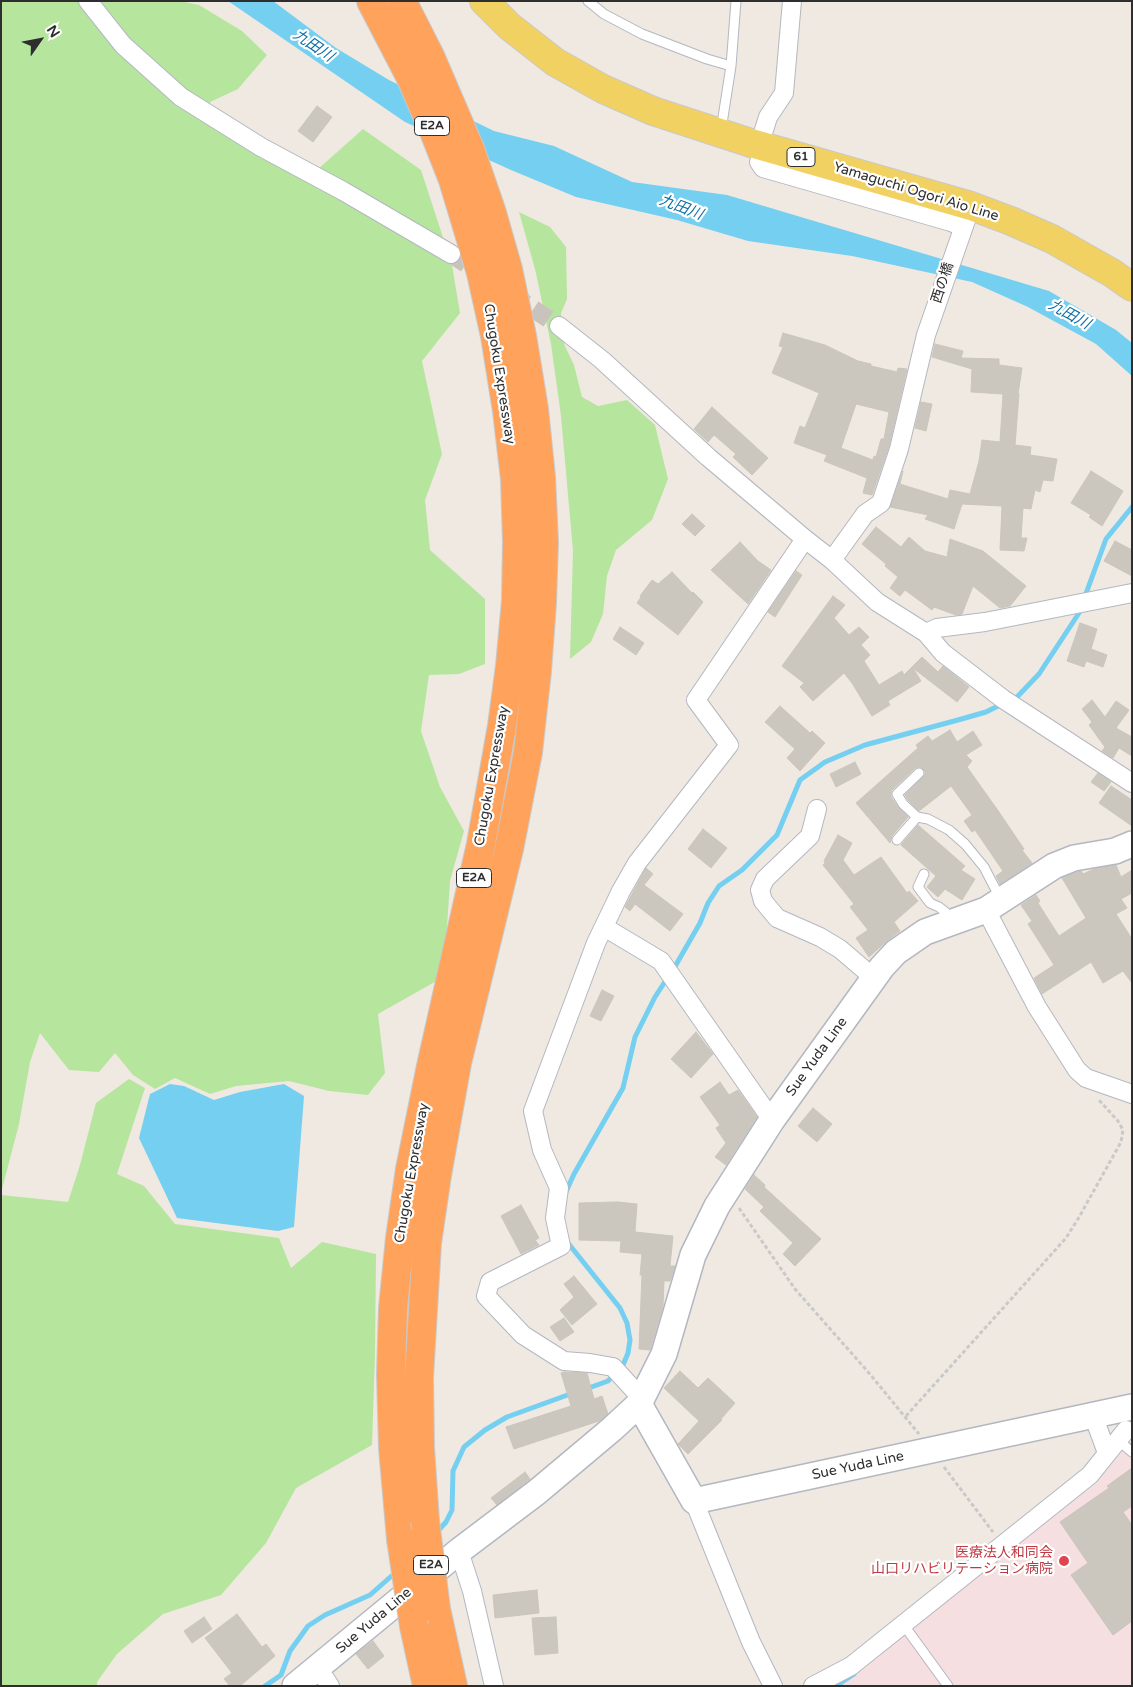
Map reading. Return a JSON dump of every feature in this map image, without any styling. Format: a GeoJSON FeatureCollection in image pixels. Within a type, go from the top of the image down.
{"type":"FeatureCollection","features":[{"type":"Feature","properties":{"kind":"highway","name":"Chugoku Expressway"},"geometry":{"type":"LineString","coordinates":[[371,1],[391,39],[433,130],[465,217],[482,273],[507,411],[515,479],[516,601],[502,726],[481,844],[410,1169],[400,1238],[393,1308],[391,1374],[393,1448],[401,1539],[414,1626],[427,1686]]}},
{"type":"Feature","properties":{"kind":"highway","name":"Chugoku Expressway"},"geometry":{"type":"LineString","coordinates":[[402,1],[430,56],[470,149],[492,213],[508,270],[522,336],[534,409],[541,477],[544,542],[537,671],[528,752],[509,849],[458,1063],[437,1175],[427,1243],[419,1377],[420,1448],[436,1609],[453,1686]]}},
{"type":"Feature","properties":{"kind":"main road","name":"Yamaguchi Ogori Aio Line"},"geometry":{"type":"LineString","coordinates":[[484,1],[509,26],[555,62],[603,89],[653,111],[751,143],[965,221],[1012,221],[1052,240],[1112,273],[1132,288]]}},
{"type":"Feature","properties":{"kind":"main road","name":"Sue Yuda Line"},"geometry":{"type":"LineString","coordinates":[[295,1686],[324,1677],[459,1551],[537,1492],[612,1429],[641,1401],[664,1354],[693,1256],[717,1206],[772,1120],[874,978],[896,952],[925,932],[994,905],[1054,866],[1074,858],[1115,852],[1132,844]]}},
{"type":"Feature","properties":{"kind":"main road"},"geometry":{"type":"LineString","coordinates":[[641,1401],[694,1501]]}},
{"type":"Feature","properties":{"kind":"main road","name":"Sue Yuda Line"},"geometry":{"type":"LineString","coordinates":[[694,1501],[1092,1416],[1121,1433]]}},
{"type":"Feature","properties":{"kind":"street"},"geometry":{"type":"LineString","coordinates":[[88,1],[123,45],[181,97],[261,147],[343,191],[451,254]]}},
{"type":"Feature","properties":{"kind":"street"},"geometry":{"type":"LineString","coordinates":[[764,130],[768,117],[784,94],[792,1]]}},
{"type":"Feature","properties":{"kind":"street"},"geometry":{"type":"LineString","coordinates":[[760,162],[763,168],[951,222],[965,221]]}},
{"type":"Feature","properties":{"kind":"street","name":"西の橋"},"geometry":{"type":"LineString","coordinates":[[832,560],[865,514],[881,503],[899,449],[926,335],[965,221]]}},
{"type":"Feature","properties":{"kind":"street"},"geometry":{"type":"LineString","coordinates":[[559,326],[602,360],[708,456],[804,539],[832,560],[877,602],[926,633],[943,654],[1010,703],[1132,783]]}},
{"type":"Feature","properties":{"kind":"street"},"geometry":{"type":"LineString","coordinates":[[641,1401],[618,1372],[590,1363],[564,1361],[523,1335],[486,1296],[490,1282],[562,1246],[555,1218],[559,1188],[542,1150],[533,1111],[596,943],[637,863],[729,745],[696,700],[804,539]]}},
{"type":"Feature","properties":{"kind":"street"},"geometry":{"type":"LineString","coordinates":[[926,633],[937,628],[985,622],[1132,594]]}},
{"type":"Feature","properties":{"kind":"street"},"geometry":{"type":"LineString","coordinates":[[818,809],[810,836],[765,879],[760,890],[763,901],[777,918],[840,949],[874,978]]}},
{"type":"Feature","properties":{"kind":"street"},"geometry":{"type":"LineString","coordinates":[[994,905],[1037,1006],[1077,1070],[1086,1078],[1132,1094]]}},
{"type":"Feature","properties":{"kind":"street"},"geometry":{"type":"LineString","coordinates":[[604,927],[661,961],[772,1120]]}},
{"type":"Feature","properties":{"kind":"street"},"geometry":{"type":"LineString","coordinates":[[813,1686],[851,1666],[1090,1475],[1121,1433],[1092,1416]]}},
{"type":"Feature","properties":{"kind":"street"},"geometry":{"type":"LineString","coordinates":[[694,1501],[751,1642],[773,1686]]}},
{"type":"Feature","properties":{"kind":"street"},"geometry":{"type":"LineString","coordinates":[[459,1551],[472,1590],[494,1686]]}},
{"type":"Feature","properties":{"kind":"lane"},"geometry":{"type":"LineString","coordinates":[[588,1],[604,14],[642,34],[730,66]]}},
{"type":"Feature","properties":{"kind":"lane"},"geometry":{"type":"LineString","coordinates":[[720,133],[730,66],[736,1]]}},
{"type":"Feature","properties":{"kind":"lane"},"geometry":{"type":"LineString","coordinates":[[919,773],[897,794],[903,804],[916,817],[928,819],[949,830],[965,844],[984,867],[994,905]]}},
{"type":"Feature","properties":{"kind":"lane"},"geometry":{"type":"LineString","coordinates":[[897,840],[916,817]]}},
{"type":"Feature","properties":{"kind":"lane"},"geometry":{"type":"LineString","coordinates":[[924,874],[918,887],[930,903],[939,907],[956,921]]}},
{"type":"Feature","properties":{"kind":"lane"},"geometry":{"type":"LineString","coordinates":[[1121,1433],[1132,1452]]}},
{"type":"Feature","properties":{"kind":"lane"},"geometry":{"type":"LineString","coordinates":[[903,1624],[948,1686]]}},
{"type":"Feature","properties":{"kind":"path"},"geometry":{"type":"LineString","coordinates":[[906,1416],[1060,1245],[1078,1219],[1121,1142],[1123,1130],[1118,1121],[1094,1095]]}},
{"type":"Feature","properties":{"kind":"path"},"geometry":{"type":"LineString","coordinates":[[726,1192],[730,1195],[795,1289],[906,1416],[1003,1544]]}},
{"type":"Feature","properties":{"kind":"shaded area","name":"医療法人和同会 山口リハビリテーション病院"},"geometry":{"type":"Polygon","coordinates":[[[1132,1439],[1132,1686],[839,1686],[866,1668],[971,1579],[1096,1484],[1132,1439]]]}},
{"type":"Feature","properties":{"kind":"green space"},"geometry":{"type":"Polygon","coordinates":[[[1,1],[180,1],[199,5],[242,31],[267,55],[238,89],[210,102],[213,126],[317,170],[363,129],[421,170],[452,265],[460,313],[422,361],[442,454],[425,500],[430,550],[485,599],[485,664],[459,674],[429,675],[421,731],[440,787],[464,831],[450,881],[447,927],[440,979],[378,1014],[385,1073],[368,1095],[329,1091],[289,1081],[236,1086],[210,1094],[175,1078],[155,1089],[133,1075],[115,1053],[99,1072],[69,1070],[40,1033],[30,1062],[19,1124],[1,1193],[1,1]]]}},
{"type":"Feature","properties":{"kind":"green space"},"geometry":{"type":"Polygon","coordinates":[[[519,212],[550,227],[566,247],[567,299],[561,313],[564,344],[574,365],[582,397],[598,406],[627,400],[655,425],[668,479],[652,520],[616,550],[607,576],[603,614],[591,642],[570,659],[573,551],[561,416],[551,344],[535,269],[519,212]]]}},
{"type":"Feature","properties":{"kind":"green space"},"geometry":{"type":"Polygon","coordinates":[[[129,1079],[145,1088],[117,1174],[144,1186],[175,1224],[279,1238],[291,1268],[322,1242],[376,1254],[372,1445],[296,1488],[266,1543],[221,1595],[163,1614],[117,1654],[97,1682],[97,1686],[1,1686],[1,1195],[68,1202],[96,1103],[129,1079]]]}},
{"type":"Feature","properties":{"kind":"water","name":"九田川"},"geometry":{"type":"Polygon","coordinates":[[[228,1],[273,1],[336,48],[389,80],[494,131],[554,146],[632,182],[727,195],[1049,291],[1116,330],[1132,343],[1132,376],[1096,344],[1028,307],[972,282],[852,256],[748,241],[677,220],[576,197],[405,122],[228,1]]]}},
{"type":"Feature","properties":{"kind":"water"},"geometry":{"type":"Polygon","coordinates":[[[170,1084],[184,1086],[214,1100],[240,1092],[284,1084],[304,1096],[294,1227],[278,1231],[177,1218],[139,1138],[150,1094],[170,1084]]]}},
{"type":"Feature","properties":{"kind":"building"},"geometry":{"type":"Polygon","coordinates":[[[317,106],[332,117],[313,142],[298,131],[317,106]]]}},
{"type":"Feature","properties":{"kind":"building"},"geometry":{"type":"Polygon","coordinates":[[[783,333],[825,345],[858,361],[871,364],[871,366],[897,372],[898,368],[907,369],[889,446],[872,495],[863,493],[867,478],[824,461],[827,455],[794,443],[800,426],[805,428],[819,393],[772,373],[783,347],[779,346],[783,333]],[[856,404],[841,448],[873,460],[874,456],[876,457],[881,439],[884,439],[889,412],[856,404]]]}},
{"type":"Feature","properties":{"kind":"building"},"geometry":{"type":"Polygon","coordinates":[[[935,344],[963,351],[961,358],[999,359],[999,365],[1022,368],[1018,394],[1015,445],[1031,447],[1030,455],[1057,459],[1053,481],[1043,480],[1040,492],[1035,490],[1031,509],[1023,508],[1021,538],[1027,538],[1024,551],[1000,550],[1002,506],[962,504],[954,529],[925,519],[928,515],[890,507],[903,471],[900,484],[948,499],[950,490],[970,494],[979,461],[982,440],[1000,442],[1003,394],[971,392],[972,369],[932,357],[935,344]]]}},
{"type":"Feature","properties":{"kind":"building"},"geometry":{"type":"Polygon","coordinates":[[[921,402],[932,404],[926,431],[915,428],[921,402]]]}},
{"type":"Feature","properties":{"kind":"building"},"geometry":{"type":"Polygon","coordinates":[[[712,407],[768,458],[752,475],[733,457],[736,454],[714,435],[708,442],[694,429],[712,407]]]}},
{"type":"Feature","properties":{"kind":"building"},"geometry":{"type":"Polygon","coordinates":[[[1091,471],[1123,491],[1102,526],[1089,517],[1091,515],[1071,503],[1091,471]]]}},
{"type":"Feature","properties":{"kind":"building"},"geometry":{"type":"Polygon","coordinates":[[[692,514],[705,526],[695,536],[682,524],[692,514]]]}},
{"type":"Feature","properties":{"kind":"building"},"geometry":{"type":"Polygon","coordinates":[[[876,527],[901,547],[909,537],[925,551],[947,557],[950,539],[983,551],[1026,586],[1010,606],[1000,608],[973,586],[962,614],[956,615],[934,607],[932,610],[905,590],[900,596],[890,588],[898,577],[862,544],[876,527]]]}},
{"type":"Feature","properties":{"kind":"building"},"geometry":{"type":"Polygon","coordinates":[[[1115,541],[1132,550],[1132,576],[1104,561],[1115,541]]]}},
{"type":"Feature","properties":{"kind":"building"},"geometry":{"type":"Polygon","coordinates":[[[740,542],[758,561],[771,570],[748,604],[711,570],[740,542]]]}},
{"type":"Feature","properties":{"kind":"building"},"geometry":{"type":"Polygon","coordinates":[[[796,571],[802,575],[775,617],[768,612],[796,571]]]}},
{"type":"Feature","properties":{"kind":"building"},"geometry":{"type":"Polygon","coordinates":[[[672,572],[703,602],[678,635],[637,603],[652,580],[658,584],[672,572]]]}},
{"type":"Feature","properties":{"kind":"building"},"geometry":{"type":"Polygon","coordinates":[[[833,596],[845,605],[834,618],[849,635],[859,627],[869,637],[861,645],[870,655],[864,661],[879,685],[902,671],[904,675],[922,657],[938,672],[943,666],[969,687],[957,702],[913,668],[921,681],[888,701],[890,705],[872,716],[844,673],[813,701],[800,687],[804,683],[782,666],[833,596]]]}},
{"type":"Feature","properties":{"kind":"building"},"geometry":{"type":"Polygon","coordinates":[[[1080,623],[1097,629],[1091,649],[1107,655],[1103,667],[1086,661],[1084,667],[1067,661],[1080,623]]]}},
{"type":"Feature","properties":{"kind":"building"},"geometry":{"type":"Polygon","coordinates":[[[620,627],[644,643],[636,655],[613,639],[620,627]]]}},
{"type":"Feature","properties":{"kind":"building"},"geometry":{"type":"Polygon","coordinates":[[[1092,700],[1105,717],[1116,701],[1129,710],[1116,728],[1132,737],[1132,756],[1119,748],[1113,758],[1102,751],[1105,747],[1089,725],[1092,722],[1082,709],[1092,700]]]}},
{"type":"Feature","properties":{"kind":"building"},"geometry":{"type":"Polygon","coordinates":[[[780,706],[810,733],[812,731],[825,743],[800,771],[787,758],[795,749],[765,722],[780,706]]]}},
{"type":"Feature","properties":{"kind":"building"},"geometry":{"type":"Polygon","coordinates":[[[950,730],[957,742],[973,731],[982,745],[966,755],[972,761],[967,767],[1032,863],[1000,884],[996,876],[1003,871],[975,830],[972,832],[964,821],[972,815],[951,786],[919,811],[908,800],[905,795],[925,775],[925,771],[921,767],[915,768],[891,791],[891,797],[908,817],[892,836],[890,843],[856,803],[918,748],[916,745],[928,736],[932,741],[950,730]]]}},
{"type":"Feature","properties":{"kind":"building"},"geometry":{"type":"Polygon","coordinates":[[[855,762],[861,774],[836,787],[830,774],[855,762]]]}},
{"type":"Feature","properties":{"kind":"building"},"geometry":{"type":"Polygon","coordinates":[[[1098,773],[1111,782],[1104,791],[1091,782],[1098,773]]]}},
{"type":"Feature","properties":{"kind":"building"},"geometry":{"type":"Polygon","coordinates":[[[1111,786],[1132,800],[1132,826],[1099,803],[1111,786]]]}},
{"type":"Feature","properties":{"kind":"building"},"geometry":{"type":"Polygon","coordinates":[[[918,825],[965,866],[961,870],[975,879],[962,900],[945,889],[938,897],[927,887],[936,876],[901,845],[918,825]]]}},
{"type":"Feature","properties":{"kind":"building"},"geometry":{"type":"Polygon","coordinates":[[[703,829],[727,848],[711,868],[688,849],[703,829]]]}},
{"type":"Feature","properties":{"kind":"building"},"geometry":{"type":"Polygon","coordinates":[[[838,835],[852,843],[843,860],[854,875],[881,857],[907,893],[909,891],[918,901],[894,922],[900,931],[869,957],[856,938],[868,930],[850,907],[854,904],[823,865],[838,835]]]}},
{"type":"Feature","properties":{"kind":"building"},"geometry":{"type":"Polygon","coordinates":[[[1116,865],[1121,877],[1132,870],[1132,893],[1121,899],[1127,908],[1116,914],[1132,939],[1132,983],[1123,971],[1103,983],[1091,962],[1042,994],[1034,978],[1054,965],[1028,924],[1032,921],[1021,905],[1036,895],[1040,901],[1038,903],[1059,936],[1086,918],[1062,878],[1081,871],[1083,874],[1094,869],[1116,865]]]}},
{"type":"Feature","properties":{"kind":"building"},"geometry":{"type":"Polygon","coordinates":[[[646,868],[653,874],[644,885],[683,914],[670,931],[635,904],[630,911],[625,907],[646,868]]]}},
{"type":"Feature","properties":{"kind":"building"},"geometry":{"type":"Polygon","coordinates":[[[602,990],[614,996],[601,1021],[590,1016],[602,990]]]}},
{"type":"Feature","properties":{"kind":"building"},"geometry":{"type":"Polygon","coordinates":[[[696,1032],[713,1054],[691,1078],[671,1059],[696,1032]]]}},
{"type":"Feature","properties":{"kind":"building"},"geometry":{"type":"Polygon","coordinates":[[[720,1082],[729,1095],[738,1090],[757,1117],[726,1165],[715,1157],[726,1143],[716,1128],[720,1125],[700,1097],[720,1082]]]}},
{"type":"Feature","properties":{"kind":"building"},"geometry":{"type":"Polygon","coordinates":[[[813,1108],[832,1124],[817,1142],[798,1126],[813,1108]]]}},
{"type":"Feature","properties":{"kind":"building"},"geometry":{"type":"Polygon","coordinates":[[[754,1175],[765,1185],[764,1187],[821,1239],[795,1266],[783,1254],[793,1243],[760,1211],[764,1207],[745,1189],[754,1175]]]}},
{"type":"Feature","properties":{"kind":"building"},"geometry":{"type":"Polygon","coordinates":[[[618,1202],[637,1204],[635,1232],[673,1236],[670,1266],[675,1266],[670,1281],[664,1281],[663,1306],[650,1350],[639,1349],[642,1254],[620,1252],[621,1241],[579,1240],[579,1203],[618,1202]]]}},
{"type":"Feature","properties":{"kind":"building"},"geometry":{"type":"Polygon","coordinates":[[[521,1205],[539,1238],[535,1240],[539,1245],[521,1254],[501,1216],[521,1205]]]}},
{"type":"Feature","properties":{"kind":"building"},"geometry":{"type":"Polygon","coordinates":[[[574,1276],[597,1304],[572,1325],[560,1310],[574,1297],[564,1284],[574,1276]]]}},
{"type":"Feature","properties":{"kind":"building"},"geometry":{"type":"Polygon","coordinates":[[[564,1318],[574,1332],[560,1341],[550,1327],[564,1318]]]}},
{"type":"Feature","properties":{"kind":"building"},"geometry":{"type":"Polygon","coordinates":[[[680,1371],[698,1388],[708,1378],[735,1403],[722,1420],[688,1454],[678,1444],[699,1421],[664,1388],[680,1371]]]}},
{"type":"Feature","properties":{"kind":"building"},"geometry":{"type":"Polygon","coordinates":[[[561,1373],[587,1373],[594,1399],[602,1396],[608,1414],[599,1421],[514,1449],[506,1427],[571,1406],[561,1373]]]}},
{"type":"Feature","properties":{"kind":"building"},"geometry":{"type":"Polygon","coordinates":[[[1132,1468],[1132,1506],[1123,1512],[1132,1525],[1132,1621],[1113,1635],[1071,1575],[1088,1563],[1060,1522],[1109,1488],[1107,1486],[1132,1468]]]}},
{"type":"Feature","properties":{"kind":"building"},"geometry":{"type":"Polygon","coordinates":[[[525,1472],[530,1479],[497,1505],[491,1498],[525,1472]]]}},
{"type":"Feature","properties":{"kind":"building"},"geometry":{"type":"Polygon","coordinates":[[[537,1590],[539,1613],[495,1618],[493,1595],[537,1590]]]}},
{"type":"Feature","properties":{"kind":"building"},"geometry":{"type":"Polygon","coordinates":[[[237,1614],[262,1647],[266,1644],[275,1656],[240,1686],[230,1686],[224,1679],[232,1673],[205,1638],[237,1614]]]}},
{"type":"Feature","properties":{"kind":"building"},"geometry":{"type":"Polygon","coordinates":[[[204,1617],[212,1629],[192,1643],[184,1631],[204,1617]]]}},
{"type":"Feature","properties":{"kind":"building"},"geometry":{"type":"Polygon","coordinates":[[[556,1617],[558,1653],[535,1655],[532,1618],[556,1617]]]}},
{"type":"Feature","properties":{"kind":"building"},"geometry":{"type":"Polygon","coordinates":[[[373,1641],[384,1656],[368,1669],[356,1654],[373,1641]]]}},
{"type":"Feature","properties":{"kind":"waterway"},"geometry":{"type":"LineString","coordinates":[[1084,599],[1106,539],[1132,507]]}},
{"type":"Feature","properties":{"kind":"waterway"},"geometry":{"type":"LineString","coordinates":[[1010,700],[1017,697],[1039,674],[1081,607]]}},
{"type":"Feature","properties":{"kind":"waterway"},"geometry":{"type":"LineString","coordinates":[[673,970],[719,886],[742,870],[777,835],[800,780],[825,762],[865,745],[986,712],[1002,704]]}},
{"type":"Feature","properties":{"kind":"waterway"},"geometry":{"type":"LineString","coordinates":[[565,1194],[574,1174],[623,1088],[635,1037],[655,997],[668,977]]}},
{"type":"Feature","properties":{"kind":"waterway"},"geometry":{"type":"LineString","coordinates":[[568,1243],[620,1308],[627,1323],[630,1340],[628,1353],[623,1365],[608,1381],[586,1389]]}},
{"type":"Feature","properties":{"kind":"waterway"},"geometry":{"type":"LineString","coordinates":[[436,1533],[446,1522],[452,1510],[453,1471],[464,1447],[485,1430],[507,1417],[573,1393]]}},
{"type":"Feature","properties":{"kind":"waterway"},"geometry":{"type":"LineString","coordinates":[[265,1686],[281,1675],[290,1651],[308,1626],[325,1615],[370,1595],[396,1572]]}},
{"type":"Feature","properties":{"kind":"waterway"},"geometry":{"type":"LineString","coordinates":[[836,1686],[854,1674]]}},
{"type":"Feature","properties":{"kind":"tunnel"},"geometry":{"type":"LineString","coordinates":[[451,254],[483,275]]}},
{"type":"Feature","properties":{"kind":"tunnel"},"geometry":{"type":"LineString","coordinates":[[511,294],[559,326]]}},
{"type":"Feature","properties":{"kind":"place","name":"医療法人和同会 山口リハビリテーション病院"},"geometry":{"type":"Point","coordinates":[1064,1561]}}]}
